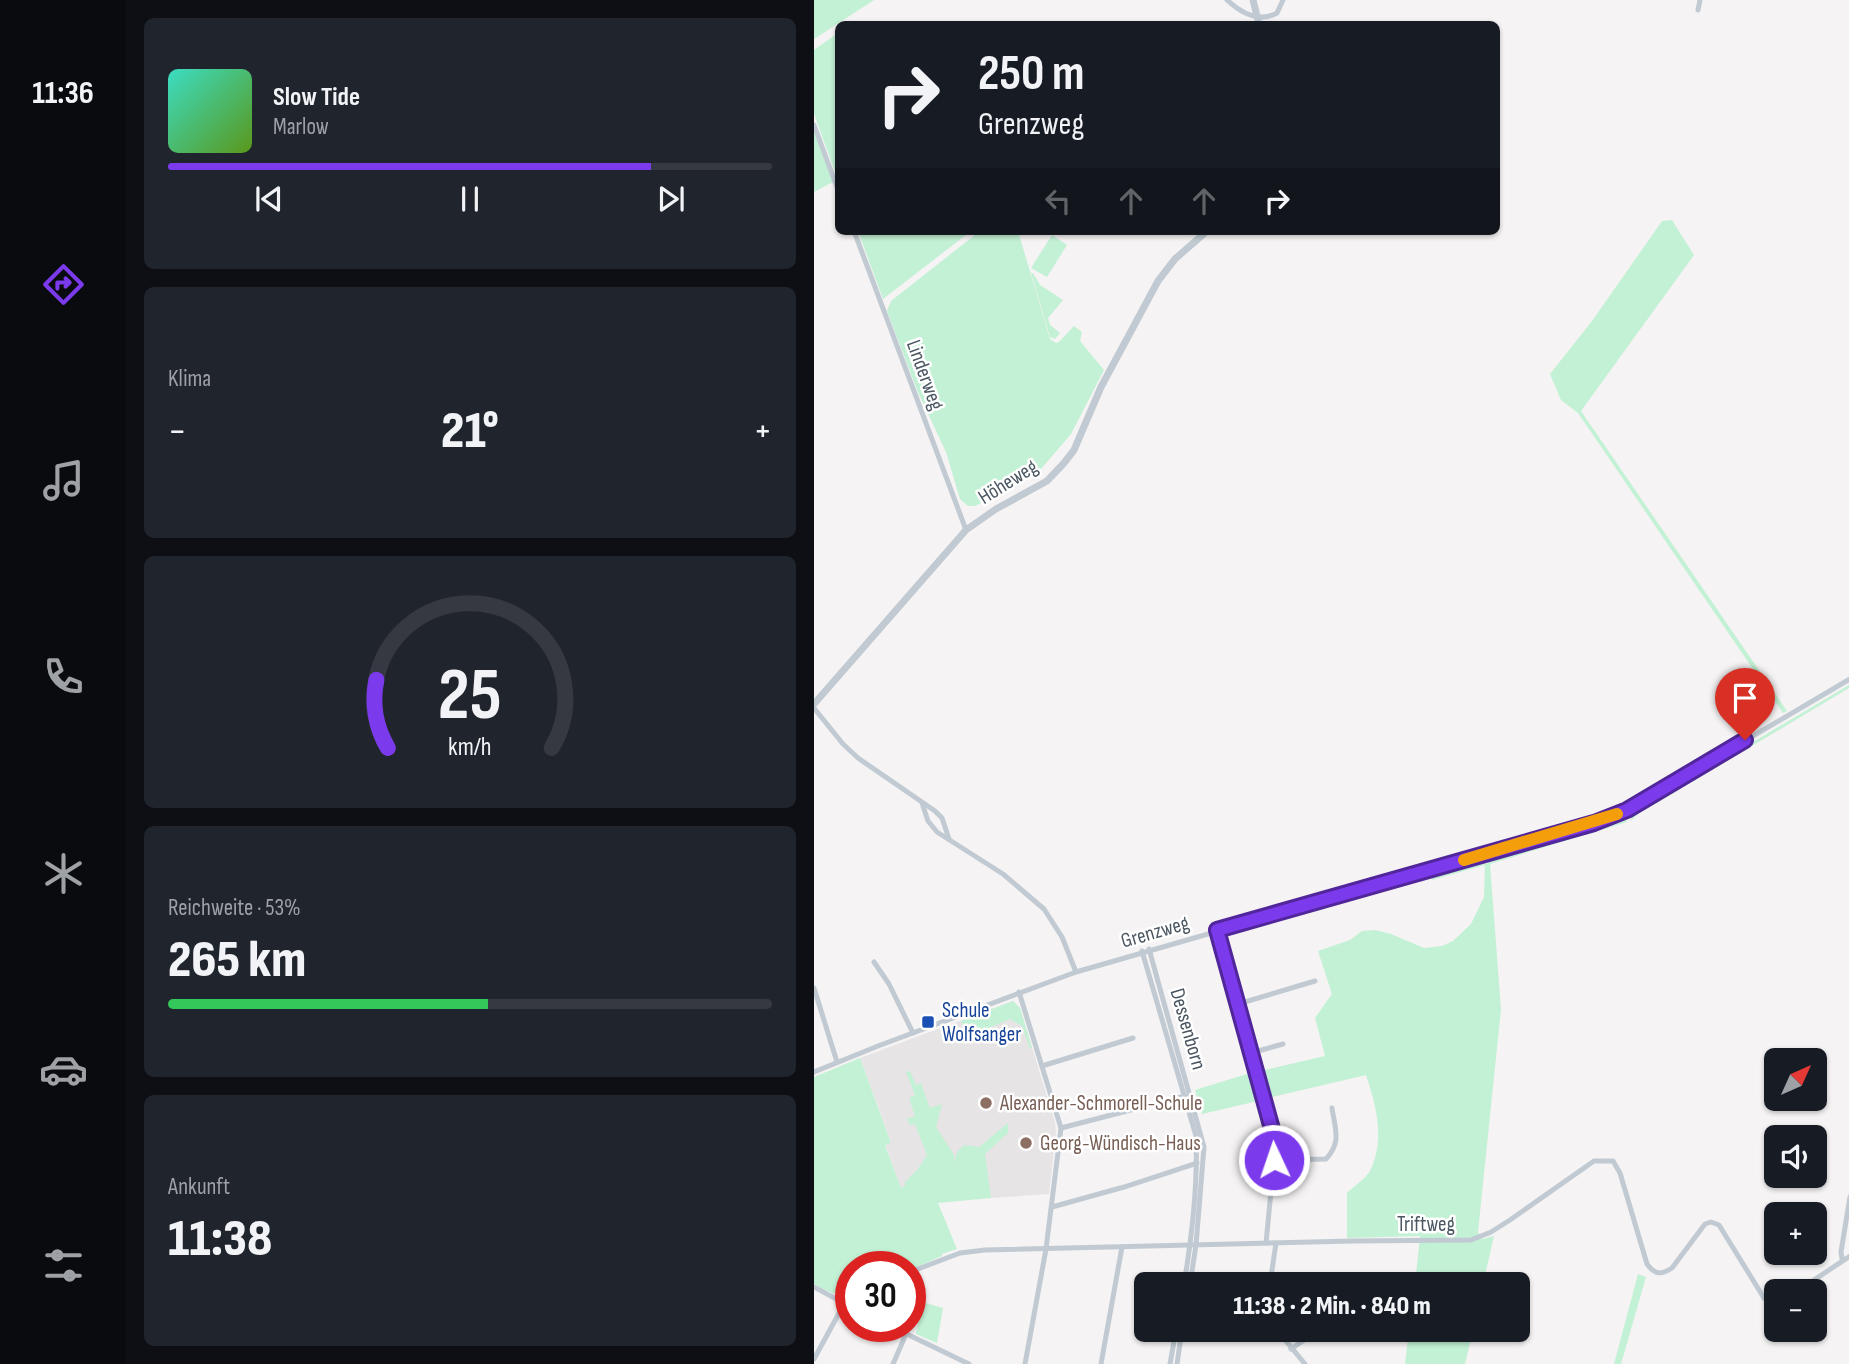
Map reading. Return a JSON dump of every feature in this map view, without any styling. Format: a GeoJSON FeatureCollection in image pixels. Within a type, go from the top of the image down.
{"type":"FeatureCollection","features":[{"type":"Feature","properties":{"kind":"street"},"geometry":{"type":"LineString","coordinates":[[1228,0],[1258,21]]}},
{"type":"Feature","properties":{"kind":"street"},"geometry":{"type":"LineString","coordinates":[[1253,0],[1258,21]]}},
{"type":"Feature","properties":{"kind":"street"},"geometry":{"type":"LineString","coordinates":[[1258,21],[1277,13],[1283,0]]}},
{"type":"Feature","properties":{"kind":"street"},"geometry":{"type":"LineString","coordinates":[[1698,9],[1700,0]]}},
{"type":"Feature","properties":{"kind":"street"},"geometry":{"type":"LineString","coordinates":[[814,125],[835,182]]}},
{"type":"Feature","properties":{"kind":"street","name":"Linderweg"},"geometry":{"type":"LineString","coordinates":[[855,235],[966,530]]}},
{"type":"Feature","properties":{"kind":"street","name":"Höheweg"},"geometry":{"type":"LineString","coordinates":[[814,706],[966,530],[996,509],[1047,481],[1064,463],[1074,450],[1101,387],[1158,281],[1175,259],[1202,235]]}},
{"type":"Feature","properties":{"kind":"street","name":"Grenzweg"},"geometry":{"type":"LineString","coordinates":[[814,1072],[1076,972],[1594,823],[1627,810],[1849,679]]}},
{"type":"Feature","properties":{"kind":"street"},"geometry":{"type":"LineString","coordinates":[[814,706],[843,744],[858,758],[942,818],[950,840]]}},
{"type":"Feature","properties":{"kind":"street"},"geometry":{"type":"LineString","coordinates":[[922,803],[924,814],[932,827],[1019,885],[1044,909],[1062,937],[1076,972]]}},
{"type":"Feature","properties":{"kind":"street"},"geometry":{"type":"LineString","coordinates":[[1217,930],[1272,1129],[1274,1160],[1266,1243]]}},
{"type":"Feature","properties":{"kind":"street","name":"Dessenborn"},"geometry":{"type":"LineString","coordinates":[[1146,950],[1196,1136],[1194,1245],[1187,1272]]}},
{"type":"Feature","properties":{"kind":"street","name":"Dessenborn"},"geometry":{"type":"LineString","coordinates":[[1146,950],[1204,1147],[1191,1272]]}},
{"type":"Feature","properties":{"kind":"street"},"geometry":{"type":"LineString","coordinates":[[874,962],[913,1033]]}},
{"type":"Feature","properties":{"kind":"street"},"geometry":{"type":"LineString","coordinates":[[1238,1004],[1315,981]]}},
{"type":"Feature","properties":{"kind":"street"},"geometry":{"type":"LineString","coordinates":[[814,988],[837,1062]]}},
{"type":"Feature","properties":{"kind":"street"},"geometry":{"type":"LineString","coordinates":[[1019,992],[1061,1128],[1046,1249],[1025,1364]]}},
{"type":"Feature","properties":{"kind":"street"},"geometry":{"type":"LineString","coordinates":[[1042,1066],[1133,1038]]}},
{"type":"Feature","properties":{"kind":"street"},"geometry":{"type":"LineString","coordinates":[[1251,1053],[1283,1044]]}},
{"type":"Feature","properties":{"kind":"street"},"geometry":{"type":"LineString","coordinates":[[1061,1128],[1185,1096]]}},
{"type":"Feature","properties":{"kind":"street"},"geometry":{"type":"LineString","coordinates":[[1274,1160],[1326,1159],[1336,1146],[1337,1140],[1332,1108]]}},
{"type":"Feature","properties":{"kind":"street","name":"Triftweg"},"geometry":{"type":"LineString","coordinates":[[926,1266],[960,1253],[985,1250],[1471,1240],[1510,1220],[1594,1161],[1607,1159],[1613,1161],[1620,1173],[1651,1270],[1658,1274],[1672,1268],[1705,1224],[1711,1222],[1719,1225],[1764,1298]]}},
{"type":"Feature","properties":{"kind":"street"},"geometry":{"type":"LineString","coordinates":[[1051,1207],[1197,1163]]}},
{"type":"Feature","properties":{"kind":"street"},"geometry":{"type":"LineString","coordinates":[[1842,1259],[1849,1197]]}},
{"type":"Feature","properties":{"kind":"street"},"geometry":{"type":"LineString","coordinates":[[1272,1272],[1276,1244]]}},
{"type":"Feature","properties":{"kind":"street"},"geometry":{"type":"LineString","coordinates":[[1101,1364],[1122,1247]]}},
{"type":"Feature","properties":{"kind":"street"},"geometry":{"type":"LineString","coordinates":[[1814,1279],[1849,1256]]}},
{"type":"Feature","properties":{"kind":"street"},"geometry":{"type":"LineString","coordinates":[[814,1287],[835,1299]]}},
{"type":"Feature","properties":{"kind":"street"},"geometry":{"type":"LineString","coordinates":[[814,1359],[835,1320]]}},
{"type":"Feature","properties":{"kind":"street"},"geometry":{"type":"LineString","coordinates":[[893,1364],[903,1342]]}},
{"type":"Feature","properties":{"kind":"street"},"geometry":{"type":"LineString","coordinates":[[923,1342],[969,1364]]}},
{"type":"Feature","properties":{"kind":"street"},"geometry":{"type":"LineString","coordinates":[[1170,1364],[1174,1342]]}},
{"type":"Feature","properties":{"kind":"street"},"geometry":{"type":"LineString","coordinates":[[1177,1364],[1180,1342]]}},
{"type":"Feature","properties":{"kind":"street"},"geometry":{"type":"LineString","coordinates":[[1286,1342],[1306,1364]]}},
{"type":"Feature","properties":{"kind":"street"},"geometry":{"type":"LineString","coordinates":[[1291,1349],[1301,1342]]}},
{"type":"Feature","properties":{"kind":"shaded area","name":"Alexander-Schmorell-Schule"},"geometry":{"type":"Polygon","coordinates":[[[1013,1001],[1020,1008],[1055,1122],[1049,1194],[991,1198],[901,1188],[885,1144],[891,1142],[860,1058],[1013,1001]]]}},
{"type":"Feature","properties":{"kind":"green space"},"geometry":{"type":"Polygon","coordinates":[[[814,0],[874,0],[842,21],[835,21],[835,25],[814,39],[814,0]]]}},
{"type":"Feature","properties":{"kind":"green space"},"geometry":{"type":"Polygon","coordinates":[[[835,35],[835,172],[814,114],[814,50],[835,35]]]}},
{"type":"Feature","properties":{"kind":"green space"},"geometry":{"type":"Polygon","coordinates":[[[814,131],[833,182],[814,192],[814,131]]]}},
{"type":"Feature","properties":{"kind":"green space"},"geometry":{"type":"Polygon","coordinates":[[[1672,220],[1694,255],[1581,411],[1787,711],[1783,713],[1578,413],[1561,400],[1550,374],[1592,321],[1662,221],[1672,220]]]}},
{"type":"Feature","properties":{"kind":"green space"},"geometry":{"type":"Polygon","coordinates":[[[859,235],[966,235],[883,299],[859,235]]]}},
{"type":"Feature","properties":{"kind":"green space"},"geometry":{"type":"Polygon","coordinates":[[[975,235],[1019,235],[1050,339],[1059,342],[1074,326],[1082,332],[1080,341],[1104,370],[1071,434],[1041,469],[1020,483],[1008,485],[1000,494],[975,506],[968,506],[960,499],[946,452],[917,390],[887,311],[891,301],[975,235]]]}},
{"type":"Feature","properties":{"kind":"green space"},"geometry":{"type":"Polygon","coordinates":[[[1052,235],[1067,245],[1047,277],[1031,268],[1052,235]]]}},
{"type":"Feature","properties":{"kind":"green space"},"geometry":{"type":"Polygon","coordinates":[[[1031,273],[1040,285],[1063,300],[1048,318],[1050,325],[1060,333],[1055,339],[1050,337],[1031,273]]]}},
{"type":"Feature","properties":{"kind":"green space"},"geometry":{"type":"Polygon","coordinates":[[[1849,685],[1849,688],[1638,814],[1631,821],[1632,814],[1849,685]]]}},
{"type":"Feature","properties":{"kind":"green space"},"geometry":{"type":"Polygon","coordinates":[[[1625,817],[1627,822],[1490,864],[1501,1009],[1478,1232],[1482,1239],[1494,1236],[1486,1272],[1416,1272],[1420,1236],[1347,1238],[1347,1193],[1369,1172],[1378,1145],[1376,1110],[1366,1075],[1268,1098],[1260,1071],[1325,1056],[1315,1018],[1332,994],[1318,951],[1350,940],[1362,931],[1375,930],[1424,948],[1442,946],[1453,941],[1471,924],[1484,897],[1485,865],[1432,880],[1430,875],[1487,858],[1487,864],[1490,858],[1625,817]]]}},
{"type":"Feature","properties":{"kind":"green space"},"geometry":{"type":"Polygon","coordinates":[[[1013,1001],[1020,1008],[1032,1048],[1030,1049],[1022,1026],[1010,1019],[979,1032],[976,1025],[963,1026],[961,1021],[1013,1001]]]}},
{"type":"Feature","properties":{"kind":"green space"},"geometry":{"type":"Polygon","coordinates":[[[860,1058],[891,1143],[885,1145],[901,1188],[927,1155],[915,1124],[910,1125],[907,1119],[915,1116],[909,1098],[915,1095],[906,1072],[910,1071],[916,1085],[921,1083],[930,1108],[942,1104],[936,1127],[954,1155],[954,1163],[957,1152],[964,1145],[979,1147],[1008,1123],[1008,1133],[985,1154],[991,1198],[938,1203],[957,1249],[926,1263],[926,1251],[835,1251],[835,1294],[814,1284],[814,1077],[860,1058]]]}},
{"type":"Feature","properties":{"kind":"green space"},"geometry":{"type":"Polygon","coordinates":[[[1250,1073],[1258,1101],[1202,1114],[1195,1090],[1250,1073]]]}},
{"type":"Feature","properties":{"kind":"green space"},"geometry":{"type":"Polygon","coordinates":[[[1638,1274],[1646,1277],[1621,1364],[1614,1364],[1638,1274]]]}},
{"type":"Feature","properties":{"kind":"green space"},"geometry":{"type":"Polygon","coordinates":[[[926,1303],[943,1308],[937,1343],[926,1338],[926,1303]]]}},
{"type":"Feature","properties":{"kind":"green space"},"geometry":{"type":"Polygon","coordinates":[[[1408,1342],[1470,1342],[1465,1364],[1405,1364],[1408,1342]]]}},
{"type":"Feature","properties":{"kind":"slow traffic"},"geometry":{"type":"LineString","coordinates":[[1464,860],[1617,814]]}},
{"type":"Feature","properties":{"kind":"place","name":"Schule Wolfsanger"},"geometry":{"type":"Point","coordinates":[928,1022]}},
{"type":"Feature","properties":{"kind":"place","name":"Alexander-Schmorell-Schule"},"geometry":{"type":"Point","coordinates":[986,1103]}},
{"type":"Feature","properties":{"kind":"place","name":"Georg-Wündisch-Haus"},"geometry":{"type":"Point","coordinates":[1026,1143]}},
{"type":"Feature","properties":{"kind":"route"},"geometry":{"type":"LineString","coordinates":[[1274,1160],[1272,1129],[1217,930],[1594,823],[1642,802],[1745,740]]}}]}
